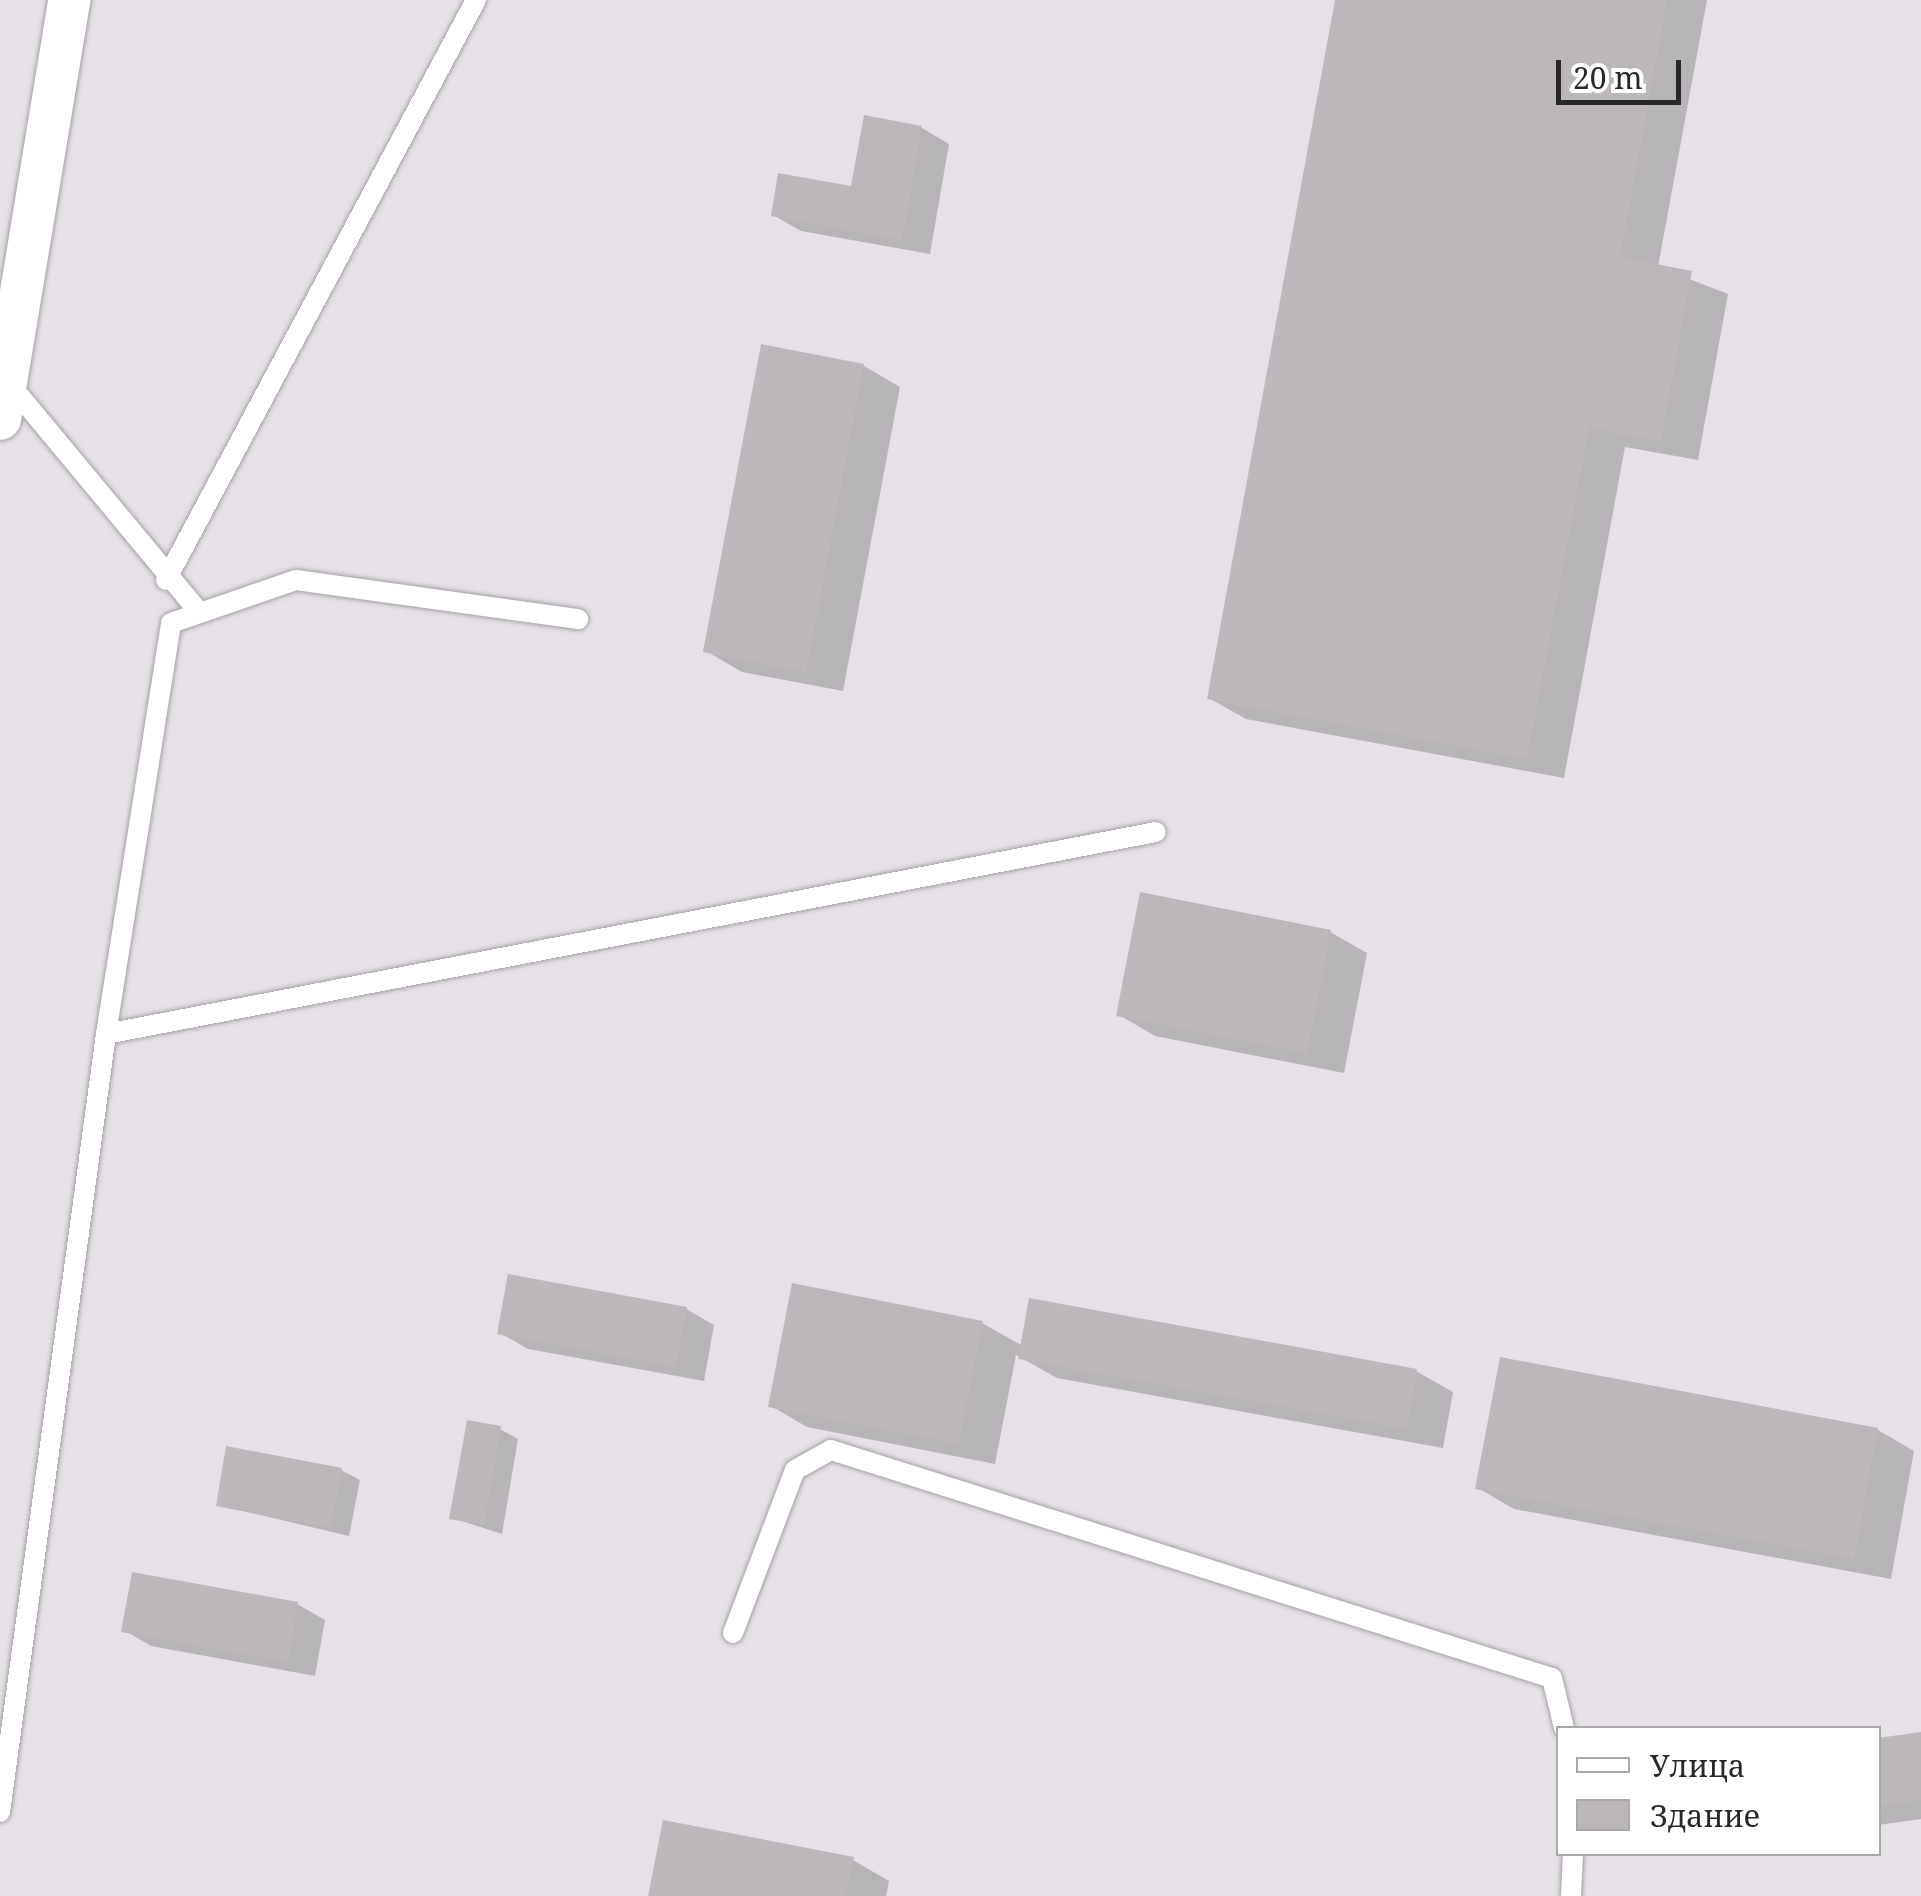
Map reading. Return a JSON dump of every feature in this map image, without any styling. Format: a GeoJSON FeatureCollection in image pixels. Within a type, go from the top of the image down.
{"type":"FeatureCollection","features":[{"type":"Feature","properties":{"kind":"street"},"geometry":{"type":"LineString","coordinates":[[3,399],[69,0]]}},
{"type":"Feature","properties":{"kind":"lane"},"geometry":{"type":"LineString","coordinates":[[166,580],[476,0]]}},
{"type":"Feature","properties":{"kind":"lane"},"geometry":{"type":"LineString","coordinates":[[3,399],[198,611]]}},
{"type":"Feature","properties":{"kind":"lane"},"geometry":{"type":"LineString","coordinates":[[0,1812],[106,1034],[171,623],[296,580],[578,619]]}},
{"type":"Feature","properties":{"kind":"lane"},"geometry":{"type":"LineString","coordinates":[[106,1034],[1156,832]]}},
{"type":"Feature","properties":{"kind":"lane"},"geometry":{"type":"LineString","coordinates":[[733,1634],[795,1470],[831,1450],[1552,1678],[1564,1726]]}},
{"type":"Feature","properties":{"kind":"lane"},"geometry":{"type":"LineString","coordinates":[[1571,1896],[1573,1856]]}},
{"type":"Feature","properties":{"kind":"building"},"geometry":{"type":"Polygon","coordinates":[[[1335,0],[1667,0],[1620,257],[1692,271],[1661,441],[1589,428],[1527,759],[1207,699],[1335,0]]]}},
{"type":"Feature","properties":{"kind":"building"},"geometry":{"type":"Polygon","coordinates":[[[864,115],[922,126],[902,240],[771,216],[778,173],[851,186],[864,115]]]}},
{"type":"Feature","properties":{"kind":"building"},"geometry":{"type":"Polygon","coordinates":[[[761,344],[864,364],[806,672],[703,652],[761,344]]]}},
{"type":"Feature","properties":{"kind":"building"},"geometry":{"type":"Polygon","coordinates":[[[1140,892],[1331,930],[1307,1053],[1116,1016],[1140,892]]]}},
{"type":"Feature","properties":{"kind":"building"},"geometry":{"type":"Polygon","coordinates":[[[508,1274],[687,1307],[676,1367],[497,1334],[508,1274]]]}},
{"type":"Feature","properties":{"kind":"building"},"geometry":{"type":"Polygon","coordinates":[[[792,1283],[983,1321],[959,1444],[768,1407],[792,1283]]]}},
{"type":"Feature","properties":{"kind":"building"},"geometry":{"type":"Polygon","coordinates":[[[1029,1298],[1417,1369],[1407,1429],[1018,1359],[1029,1298]]]}},
{"type":"Feature","properties":{"kind":"building"},"geometry":{"type":"Polygon","coordinates":[[[1500,1357],[1878,1428],[1854,1559],[1475,1489],[1500,1357]]]}},
{"type":"Feature","properties":{"kind":"building"},"geometry":{"type":"Polygon","coordinates":[[[467,1420],[501,1426],[484,1525],[449,1519],[467,1420]]]}},
{"type":"Feature","properties":{"kind":"building"},"geometry":{"type":"Polygon","coordinates":[[[226,1446],[342,1468],[331,1528],[216,1506],[226,1446]]]}},
{"type":"Feature","properties":{"kind":"building"},"geometry":{"type":"Polygon","coordinates":[[[132,1572],[298,1602],[288,1662],[121,1632],[132,1572]]]}},
{"type":"Feature","properties":{"kind":"building"},"geometry":{"type":"Polygon","coordinates":[[[1921,1732],[1921,1800],[1881,1806],[1881,1738],[1921,1732]]]}},
{"type":"Feature","properties":{"kind":"building"},"geometry":{"type":"Polygon","coordinates":[[[663,1820],[854,1857],[846,1896],[648,1896],[663,1820]]]}}]}
